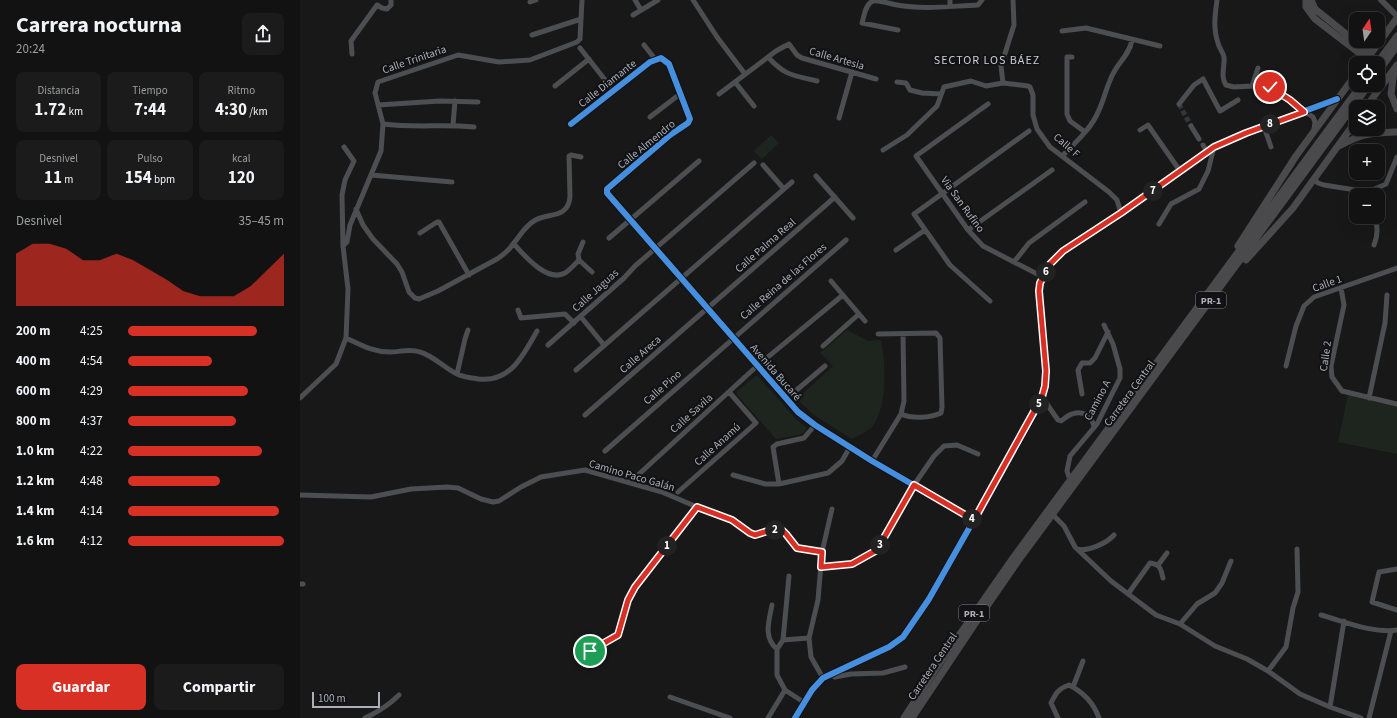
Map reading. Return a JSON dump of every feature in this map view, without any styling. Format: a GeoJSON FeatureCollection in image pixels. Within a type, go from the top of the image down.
{"type":"FeatureCollection","features":[{"type":"Feature","properties":{"kind":"highway"},"geometry":{"type":"LineString","coordinates":[[1311,0],[1315,8],[1346,35],[1364,56]]}},
{"type":"Feature","properties":{"kind":"highway"},"geometry":{"type":"LineString","coordinates":[[1305,2],[1316,19],[1363,56]]}},
{"type":"Feature","properties":{"kind":"highway"},"geometry":{"type":"LineString","coordinates":[[1369,56],[1397,17]]}},
{"type":"Feature","properties":{"kind":"highway"},"geometry":{"type":"LineString","coordinates":[[1382,56],[1397,36]]}},
{"type":"Feature","properties":{"kind":"highway"},"geometry":{"type":"LineString","coordinates":[[1385,62],[1397,46]]}},
{"type":"Feature","properties":{"kind":"highway"},"geometry":{"type":"LineString","coordinates":[[1371,100],[1396,67]]}},
{"type":"Feature","properties":{"kind":"highway"},"geometry":{"type":"LineString","coordinates":[[1396,67],[1391,94],[1397,110]]}},
{"type":"Feature","properties":{"kind":"highway"},"geometry":{"type":"LineString","coordinates":[[1224,270],[1231,256],[1292,162],[1349,83]]}},
{"type":"Feature","properties":{"kind":"highway","name":"Carretera Central"},"geometry":{"type":"LineString","coordinates":[[912,718],[1070,480],[1356,92]]}},
{"type":"Feature","properties":{"kind":"highway","name":"Carretera Central"},"geometry":{"type":"LineString","coordinates":[[904,718],[966,625],[1232,271],[1364,92]]}},
{"type":"Feature","properties":{"kind":"highway"},"geometry":{"type":"LineString","coordinates":[[1232,271],[1247,258],[1293,208],[1349,130]]}},
{"type":"Feature","properties":{"kind":"highway"},"geometry":{"type":"LineString","coordinates":[[1336,148],[1364,135],[1397,132]]}},
{"type":"Feature","properties":{"kind":"main road"},"geometry":{"type":"LineString","coordinates":[[1381,0],[1397,17]]}},
{"type":"Feature","properties":{"kind":"street"},"geometry":{"type":"LineString","coordinates":[[352,54],[351,41],[377,6],[388,9],[391,5],[391,0]]}},
{"type":"Feature","properties":{"kind":"street"},"geometry":{"type":"LineString","coordinates":[[530,2],[536,0]]}},
{"type":"Feature","properties":{"kind":"street","name":"Calle Trinitaria"},"geometry":{"type":"LineString","coordinates":[[378,105],[375,93],[378,82],[458,55],[499,62],[530,60],[577,42],[580,38],[582,0]]}},
{"type":"Feature","properties":{"kind":"street"},"geometry":{"type":"LineString","coordinates":[[635,0],[641,10]]}},
{"type":"Feature","properties":{"kind":"street"},"geometry":{"type":"LineString","coordinates":[[633,15],[658,0]]}},
{"type":"Feature","properties":{"kind":"street"},"geometry":{"type":"LineString","coordinates":[[693,0],[717,37],[745,74]]}},
{"type":"Feature","properties":{"kind":"street"},"geometry":{"type":"LineString","coordinates":[[909,0],[909,7]]}},
{"type":"Feature","properties":{"kind":"street"},"geometry":{"type":"LineString","coordinates":[[950,0],[950,6]]}},
{"type":"Feature","properties":{"kind":"street"},"geometry":{"type":"LineString","coordinates":[[898,30],[862,23],[865,11],[870,3],[875,1],[909,7],[950,6],[978,5],[982,0]]}},
{"type":"Feature","properties":{"kind":"street"},"geometry":{"type":"LineString","coordinates":[[1003,83],[1001,66],[1014,25],[1013,0]]}},
{"type":"Feature","properties":{"kind":"street"},"geometry":{"type":"LineString","coordinates":[[1217,0],[1214,20],[1218,43],[1224,57],[1223,80],[1229,86],[1270,87],[1290,100],[1304,112],[1309,114],[1314,119],[1314,130]]}},
{"type":"Feature","properties":{"kind":"street"},"geometry":{"type":"LineString","coordinates":[[532,35],[581,19]]}},
{"type":"Feature","properties":{"kind":"street"},"geometry":{"type":"LineString","coordinates":[[1062,31],[1086,28],[1160,46]]}},
{"type":"Feature","properties":{"kind":"street"},"geometry":{"type":"LineString","coordinates":[[1062,156],[1085,132],[1099,111],[1114,72],[1128,53],[1132,40]]}},
{"type":"Feature","properties":{"kind":"street","name":"Calle Artesia"},"geometry":{"type":"LineString","coordinates":[[719,94],[768,57],[789,44],[797,55],[802,58],[876,79]]}},
{"type":"Feature","properties":{"kind":"street"},"geometry":{"type":"LineString","coordinates":[[644,46],[657,59],[662,58],[668,64],[680,94],[650,116]]}},
{"type":"Feature","properties":{"kind":"street"},"geometry":{"type":"LineString","coordinates":[[580,48],[614,90]]}},
{"type":"Feature","properties":{"kind":"street"},"geometry":{"type":"LineString","coordinates":[[768,57],[782,71],[816,81]]}},
{"type":"Feature","properties":{"kind":"street"},"geometry":{"type":"LineString","coordinates":[[1072,57],[1067,57],[1067,114],[1070,122],[1085,132]]}},
{"type":"Feature","properties":{"kind":"street"},"geometry":{"type":"LineString","coordinates":[[555,86],[589,59]]}},
{"type":"Feature","properties":{"kind":"street","name":"Calle Diamante"},"geometry":{"type":"LineString","coordinates":[[571,124],[646,65],[657,59]]}},
{"type":"Feature","properties":{"kind":"street"},"geometry":{"type":"LineString","coordinates":[[1252,86],[1258,68]]}},
{"type":"Feature","properties":{"kind":"street"},"geometry":{"type":"LineString","coordinates":[[839,118],[852,72]]}},
{"type":"Feature","properties":{"kind":"street"},"geometry":{"type":"LineString","coordinates":[[1179,104],[1194,85],[1203,79],[1220,111],[1238,100]]}},
{"type":"Feature","properties":{"kind":"street","name":"Calle F"},"geometry":{"type":"LineString","coordinates":[[883,150],[907,135],[937,106],[944,87],[971,81],[986,86],[1003,83],[1030,87],[1033,95],[1033,115],[1037,129],[1050,147],[1109,192],[1117,200],[1121,213]]}},
{"type":"Feature","properties":{"kind":"street"},"geometry":{"type":"LineString","coordinates":[[735,82],[754,106]]}},
{"type":"Feature","properties":{"kind":"street"},"geometry":{"type":"LineString","coordinates":[[896,82],[906,83],[910,90],[918,93],[941,94]]}},
{"type":"Feature","properties":{"kind":"street","name":"Calle Almendro"},"geometry":{"type":"LineString","coordinates":[[607,189],[670,135],[688,123],[690,119],[680,94]]}},
{"type":"Feature","properties":{"kind":"street"},"geometry":{"type":"LineString","coordinates":[[795,718],[812,690],[823,678],[889,647],[903,637],[929,599],[994,485],[1035,412],[1045,386],[1046,371],[1039,291],[1040,283],[1050,264],[1063,251],[1121,213],[1214,147],[1337,99]]}},
{"type":"Feature","properties":{"kind":"street"},"geometry":{"type":"LineString","coordinates":[[453,125],[455,101]]}},
{"type":"Feature","properties":{"kind":"street"},"geometry":{"type":"LineString","coordinates":[[343,246],[347,242],[350,225],[356,209],[381,152],[383,124],[378,105],[455,101],[478,102]]}},
{"type":"Feature","properties":{"kind":"street","name":"Via San Rufino"},"geometry":{"type":"LineString","coordinates":[[988,104],[916,156],[968,230],[983,246],[1043,277]]}},
{"type":"Feature","properties":{"kind":"street"},"geometry":{"type":"LineString","coordinates":[[383,124],[404,127],[453,125],[474,127]]}},
{"type":"Feature","properties":{"kind":"street"},"geometry":{"type":"LineString","coordinates":[[1140,130],[1148,125],[1180,171]]}},
{"type":"Feature","properties":{"kind":"street"},"geometry":{"type":"LineString","coordinates":[[1191,126],[1199,138]]}},
{"type":"Feature","properties":{"kind":"street"},"geometry":{"type":"LineString","coordinates":[[1264,127],[1271,147]]}},
{"type":"Feature","properties":{"kind":"street"},"geometry":{"type":"LineString","coordinates":[[990,302],[950,264],[914,214],[1029,130]]}},
{"type":"Feature","properties":{"kind":"street"},"geometry":{"type":"LineString","coordinates":[[1203,145],[1207,152]]}},
{"type":"Feature","properties":{"kind":"street"},"geometry":{"type":"LineString","coordinates":[[300,398],[336,364],[346,338],[348,290],[343,246],[343,187],[354,161],[344,147]]}},
{"type":"Feature","properties":{"kind":"street"},"geometry":{"type":"LineString","coordinates":[[1159,224],[1172,204],[1199,189],[1208,171],[1214,147]]}},
{"type":"Feature","properties":{"kind":"street"},"geometry":{"type":"LineString","coordinates":[[356,209],[373,240],[400,268],[408,292],[415,298],[419,299],[438,292],[497,259],[514,244],[524,229],[535,220],[553,216],[566,208],[570,203],[569,156],[581,157]]}},
{"type":"Feature","properties":{"kind":"street"},"geometry":{"type":"LineString","coordinates":[[1378,188],[1386,184],[1397,157]]}},
{"type":"Feature","properties":{"kind":"street"},"geometry":{"type":"LineString","coordinates":[[610,238],[630,219],[699,161]]}},
{"type":"Feature","properties":{"kind":"street","name":"Calle Jaguas"},"geometry":{"type":"LineString","coordinates":[[548,345],[581,317],[655,248],[754,163]]}},
{"type":"Feature","properties":{"kind":"street"},"geometry":{"type":"LineString","coordinates":[[763,165],[784,189]]}},
{"type":"Feature","properties":{"kind":"street"},"geometry":{"type":"LineString","coordinates":[[968,230],[1052,170]]}},
{"type":"Feature","properties":{"kind":"street"},"geometry":{"type":"LineString","coordinates":[[372,175],[452,182]]}},
{"type":"Feature","properties":{"kind":"street"},"geometry":{"type":"LineString","coordinates":[[816,176],[853,218]]}},
{"type":"Feature","properties":{"kind":"street"},"geometry":{"type":"LineString","coordinates":[[1314,179],[1318,183],[1324,185],[1349,189]]}},
{"type":"Feature","properties":{"kind":"street"},"geometry":{"type":"LineString","coordinates":[[576,370],[792,182]]}},
{"type":"Feature","properties":{"kind":"street","name":"Avenida Bucaré"},"geometry":{"type":"LineString","coordinates":[[607,189],[607,193],[798,412],[815,425],[872,461],[974,520]]}},
{"type":"Feature","properties":{"kind":"street","name":"Calle Palma Real"},"geometry":{"type":"LineString","coordinates":[[707,308],[835,197]]}},
{"type":"Feature","properties":{"kind":"street"},"geometry":{"type":"LineString","coordinates":[[1014,262],[1028,242],[1085,202]]}},
{"type":"Feature","properties":{"kind":"street"},"geometry":{"type":"LineString","coordinates":[[420,233],[439,222],[469,275]]}},
{"type":"Feature","properties":{"kind":"street"},"geometry":{"type":"LineString","coordinates":[[1374,245],[1377,239],[1377,224]]}},
{"type":"Feature","properties":{"kind":"street"},"geometry":{"type":"LineString","coordinates":[[896,250],[925,230]]}},
{"type":"Feature","properties":{"kind":"street","name":"Calle Reina de las Flores"},"geometry":{"type":"LineString","coordinates":[[733,338],[846,240]]}},
{"type":"Feature","properties":{"kind":"street"},"geometry":{"type":"LineString","coordinates":[[583,242],[578,254],[579,260],[592,272]]}},
{"type":"Feature","properties":{"kind":"street"},"geometry":{"type":"LineString","coordinates":[[514,244],[533,265],[553,274],[559,275],[565,273],[579,260]]}},
{"type":"Feature","properties":{"kind":"street","name":"Calle 1"},"geometry":{"type":"LineString","coordinates":[[1286,366],[1296,326],[1304,306],[1314,297],[1397,268]]}},
{"type":"Feature","properties":{"kind":"street"},"geometry":{"type":"LineString","coordinates":[[831,281],[865,321]]}},
{"type":"Feature","properties":{"kind":"street","name":"Calle 2"},"geometry":{"type":"LineString","coordinates":[[1341,288],[1344,305],[1331,366],[1332,377],[1342,391],[1397,404]]}},
{"type":"Feature","properties":{"kind":"street","name":"Calle Savila"},"geometry":{"type":"LineString","coordinates":[[638,475],[757,366],[843,295]]}},
{"type":"Feature","properties":{"kind":"street"},"geometry":{"type":"LineString","coordinates":[[1369,398],[1385,323],[1387,295]]}},
{"type":"Feature","properties":{"kind":"street","name":"Calle Areca"},"geometry":{"type":"LineString","coordinates":[[585,414],[707,308]]}},
{"type":"Feature","properties":{"kind":"street"},"geometry":{"type":"LineString","coordinates":[[518,310],[521,318],[565,314],[574,323]]}},
{"type":"Feature","properties":{"kind":"street"},"geometry":{"type":"LineString","coordinates":[[823,346],[859,314]]}},
{"type":"Feature","properties":{"kind":"street"},"geometry":{"type":"LineString","coordinates":[[581,317],[604,345]]}},
{"type":"Feature","properties":{"kind":"street","name":"Camino A"},"geometry":{"type":"LineString","coordinates":[[1070,480],[1068,471],[1070,456],[1094,427],[1120,378],[1120,369],[1114,344],[1104,325]]}},
{"type":"Feature","properties":{"kind":"street"},"geometry":{"type":"LineString","coordinates":[[457,374],[468,330]]}},
{"type":"Feature","properties":{"kind":"street"},"geometry":{"type":"LineString","coordinates":[[346,338],[368,349],[381,352],[408,350],[419,351],[457,374],[485,380],[503,376],[512,368],[522,356],[537,331]]}},
{"type":"Feature","properties":{"kind":"street"},"geometry":{"type":"LineString","coordinates":[[1082,394],[1078,370],[1082,363],[1090,364],[1095,358],[1108,332]]}},
{"type":"Feature","properties":{"kind":"street"},"geometry":{"type":"LineString","coordinates":[[878,334],[936,333],[940,338],[941,413],[934,416],[907,416],[901,414]]}},
{"type":"Feature","properties":{"kind":"street"},"geometry":{"type":"LineString","coordinates":[[872,461],[901,414],[904,401],[903,334]]}},
{"type":"Feature","properties":{"kind":"street","name":"Calle Pino"},"geometry":{"type":"LineString","coordinates":[[605,451],[733,338]]}},
{"type":"Feature","properties":{"kind":"street"},"geometry":{"type":"LineString","coordinates":[[786,399],[825,366]]}},
{"type":"Feature","properties":{"kind":"street","name":"Calle Anamú"},"geometry":{"type":"LineString","coordinates":[[678,492],[756,423],[729,392]]}},
{"type":"Feature","properties":{"kind":"street"},"geometry":{"type":"LineString","coordinates":[[1042,397],[1058,420],[1061,421],[1072,414],[1080,413],[1087,415],[1093,420],[1094,427]]}},
{"type":"Feature","properties":{"kind":"street"},"geometry":{"type":"LineString","coordinates":[[779,484],[773,447],[777,444],[804,438],[815,425]]}},
{"type":"Feature","properties":{"kind":"street"},"geometry":{"type":"LineString","coordinates":[[821,567],[852,564],[877,550],[914,485],[934,456],[944,446],[957,445],[978,454]]}},
{"type":"Feature","properties":{"kind":"street"},"geometry":{"type":"LineString","coordinates":[[733,475],[765,484],[779,484],[828,473],[842,461],[850,447]]}},
{"type":"Feature","properties":{"kind":"street","name":"Camino Paco Galán"},"geometry":{"type":"LineString","coordinates":[[300,495],[371,497],[411,490],[447,487],[458,488],[481,499],[493,502],[499,501],[541,476],[585,470],[662,492],[732,520],[755,535],[771,530],[783,531],[797,548],[822,552]]}},
{"type":"Feature","properties":{"kind":"street"},"geometry":{"type":"LineString","coordinates":[[589,664],[587,656],[590,651],[618,635],[628,600],[635,587],[697,507]]}},
{"type":"Feature","properties":{"kind":"street"},"geometry":{"type":"LineString","coordinates":[[823,678],[811,657],[809,638],[818,600],[822,552],[832,510]]}},
{"type":"Feature","properties":{"kind":"street"},"geometry":{"type":"LineString","coordinates":[[1050,512],[1064,526],[1076,549],[1111,581],[1156,615],[1180,624],[1215,646],[1247,659],[1268,671],[1300,694],[1344,715],[1360,718]]}},
{"type":"Feature","properties":{"kind":"street"},"geometry":{"type":"LineString","coordinates":[[1076,549],[1083,550],[1109,542],[1114,535]]}},
{"type":"Feature","properties":{"kind":"street"},"geometry":{"type":"LineString","coordinates":[[1268,671],[1286,647],[1293,608],[1298,592],[1297,549]]}},
{"type":"Feature","properties":{"kind":"street"},"geometry":{"type":"LineString","coordinates":[[1158,565],[1167,553]]}},
{"type":"Feature","properties":{"kind":"street"},"geometry":{"type":"LineString","coordinates":[[1180,624],[1197,604],[1215,593],[1222,583],[1232,561]]}},
{"type":"Feature","properties":{"kind":"street"},"geometry":{"type":"LineString","coordinates":[[1128,594],[1150,563],[1158,565],[1162,571],[1163,578]]}},
{"type":"Feature","properties":{"kind":"street"},"geometry":{"type":"LineString","coordinates":[[1397,569],[1379,572],[1372,602],[1397,610]]}},
{"type":"Feature","properties":{"kind":"street"},"geometry":{"type":"LineString","coordinates":[[789,576],[783,640],[776,649],[777,675],[785,690],[805,703]]}},
{"type":"Feature","properties":{"kind":"street"},"geometry":{"type":"LineString","coordinates":[[772,605],[768,631],[771,644],[776,649]]}},
{"type":"Feature","properties":{"kind":"street"},"geometry":{"type":"LineString","coordinates":[[1321,615],[1372,629],[1394,631],[1369,718]]}},
{"type":"Feature","properties":{"kind":"street"},"geometry":{"type":"LineString","coordinates":[[1330,707],[1344,621]]}},
{"type":"Feature","properties":{"kind":"street"},"geometry":{"type":"LineString","coordinates":[[783,640],[809,638]]}},
{"type":"Feature","properties":{"kind":"street"},"geometry":{"type":"LineString","coordinates":[[1073,687],[1083,661]]}},
{"type":"Feature","properties":{"kind":"street"},"geometry":{"type":"LineString","coordinates":[[830,674],[835,677],[851,674],[883,673],[905,667]]}},
{"type":"Feature","properties":{"kind":"street"},"geometry":{"type":"LineString","coordinates":[[1058,718],[1051,703],[1060,688],[1069,686],[1073,687],[1094,705],[1099,718]]}},
{"type":"Feature","properties":{"kind":"street"},"geometry":{"type":"LineString","coordinates":[[768,718],[785,690]]}},
{"type":"Feature","properties":{"kind":"street"},"geometry":{"type":"LineString","coordinates":[[366,718],[392,702],[399,695]]}},
{"type":"Feature","properties":{"kind":"street"},"geometry":{"type":"LineString","coordinates":[[670,697],[730,718]]}},
{"type":"Feature","properties":{"kind":"shaded area"},"geometry":{"type":"Polygon","coordinates":[[[771,135],[779,143],[762,159],[754,151],[771,135]]]}},
{"type":"Feature","properties":{"kind":"shaded area"},"geometry":{"type":"Polygon","coordinates":[[[847,330],[868,341],[881,340],[885,373],[883,398],[877,420],[871,428],[852,439],[814,415],[798,400],[799,397],[833,366],[820,353],[847,330]]]}},
{"type":"Feature","properties":{"kind":"shaded area"},"geometry":{"type":"Polygon","coordinates":[[[757,375],[797,420],[807,428],[805,432],[798,435],[776,439],[737,395],[737,391],[757,375]]]}},
{"type":"Feature","properties":{"kind":"shaded area"},"geometry":{"type":"Polygon","coordinates":[[[1348,394],[1397,406],[1397,454],[1338,442],[1348,394]]]}},
{"type":"Feature","properties":{"kind":"tunnel"},"geometry":{"type":"LineString","coordinates":[[1179,104],[1191,126]]}},
{"type":"Feature","properties":{"kind":"cycle path"},"geometry":{"type":"LineString","coordinates":[[571,124],[650,62],[661,58],[669,64],[690,119],[688,123],[670,135],[607,189],[607,193],[798,412],[815,425],[872,461],[974,520]]}},
{"type":"Feature","properties":{"kind":"cycle path"},"geometry":{"type":"LineString","coordinates":[[795,718],[812,690],[823,678],[889,647],[903,637],[929,599],[1035,412],[1045,386],[1046,371],[1039,291],[1040,283],[1050,264],[1063,251],[1121,213],[1214,147],[1246,133],[1337,99]]}},
{"type":"Feature","properties":{"kind":"district","name":"SECTOR LOS BÁEZ"},"geometry":{"type":"Point","coordinates":[987,60]}},
{"type":"Feature","properties":{"kind":"route"},"geometry":{"type":"LineString","coordinates":[[590,651],[618,635],[628,600],[635,587],[697,507],[732,520],[755,535],[771,530],[783,531],[797,548],[822,552],[821,567],[852,564],[877,550],[914,485],[974,520],[1041,401],[1045,386],[1046,371],[1041,328],[1039,291],[1040,283],[1050,264],[1063,251],[1121,213],[1214,147],[1246,133],[1304,112],[1290,100],[1270,87]]}}]}
